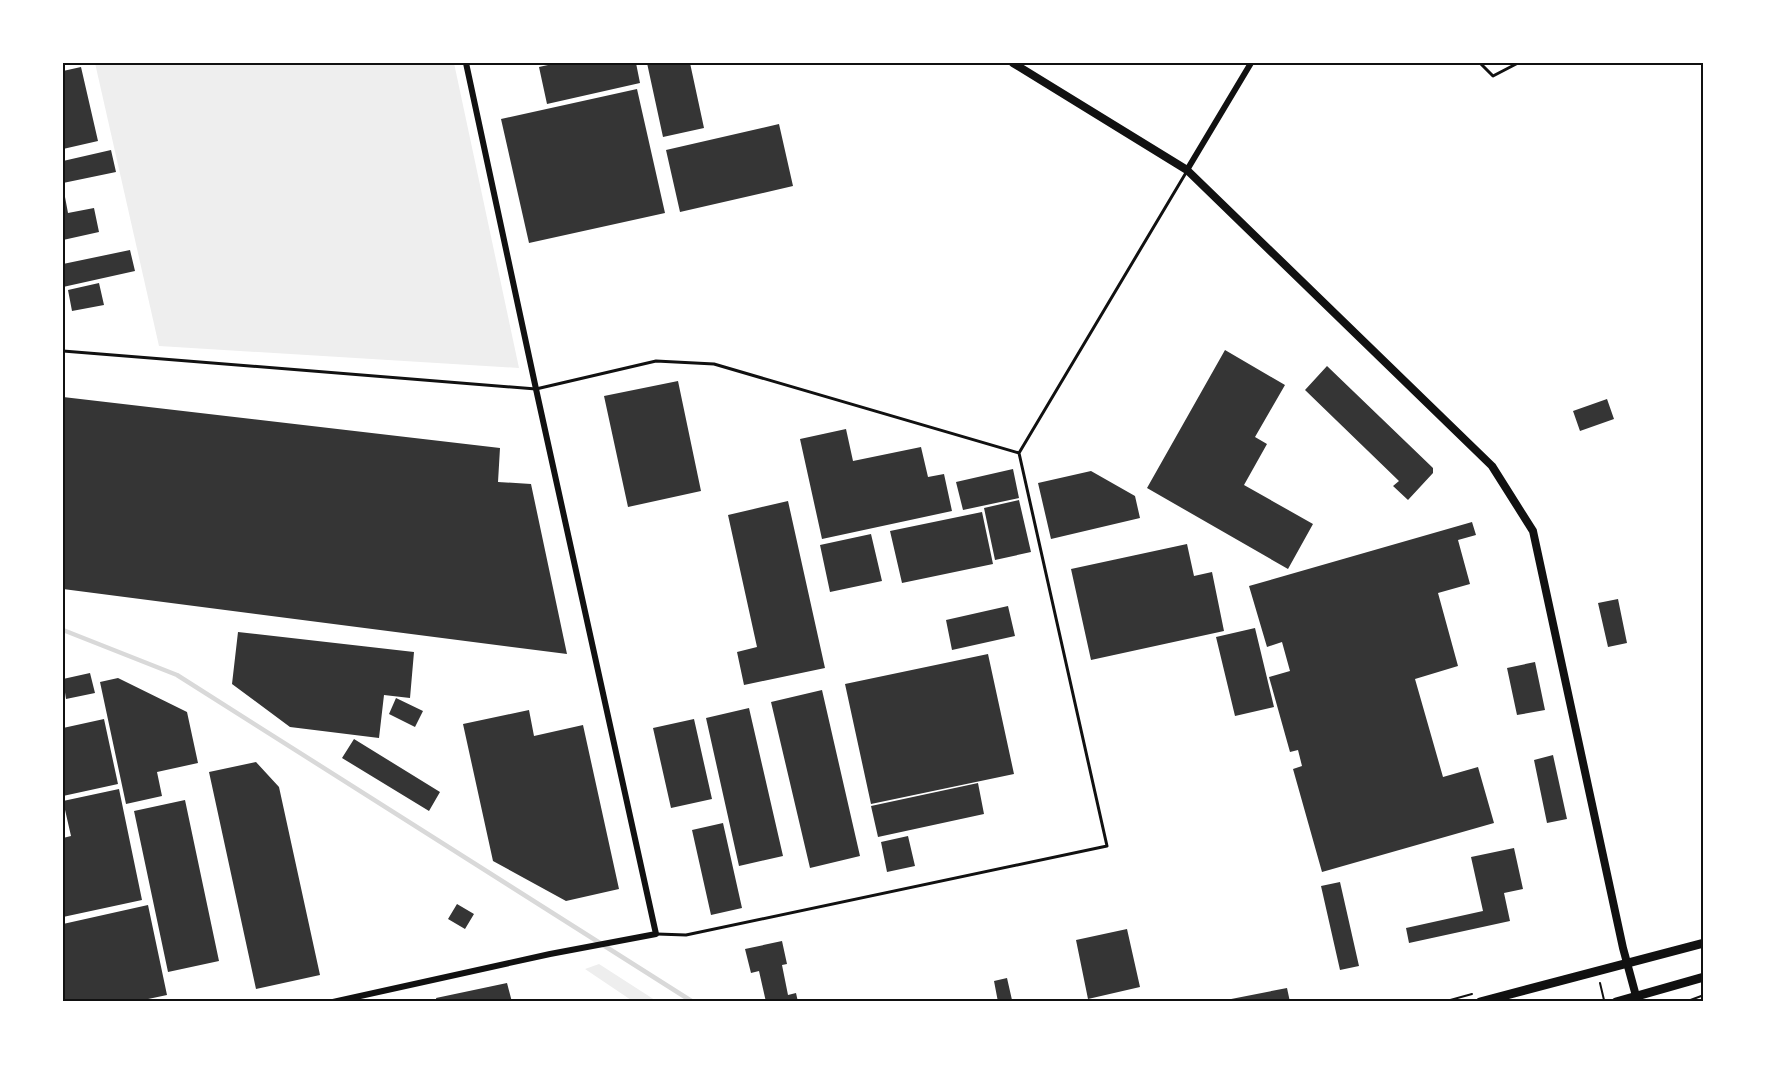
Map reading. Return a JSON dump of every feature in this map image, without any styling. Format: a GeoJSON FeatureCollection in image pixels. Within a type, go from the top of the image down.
{"type":"FeatureCollection","features":[{"type":"Feature","properties":{"kind":"main road"},"geometry":{"type":"LineString","coordinates":[[1480,1002],[1704,943]]}},
{"type":"Feature","properties":{"kind":"main road"},"geometry":{"type":"LineString","coordinates":[[1616,1002],[1704,977]]}},
{"type":"Feature","properties":{"kind":"street"},"geometry":{"type":"LineString","coordinates":[[333,1002],[550,954],[656,934],[466,63]]}},
{"type":"Feature","properties":{"kind":"street"},"geometry":{"type":"LineString","coordinates":[[1013,63],[1187,170],[1492,466],[1533,531],[1627,964],[1636,996]]}},
{"type":"Feature","properties":{"kind":"street"},"geometry":{"type":"LineString","coordinates":[[1187,170],[1251,63]]}},
{"type":"Feature","properties":{"kind":"lane"},"geometry":{"type":"LineString","coordinates":[[1480,63],[1493,76],[1518,63]]}},
{"type":"Feature","properties":{"kind":"lane"},"geometry":{"type":"LineString","coordinates":[[656,934],[686,935],[1107,846],[1019,453],[1187,170]]}},
{"type":"Feature","properties":{"kind":"lane"},"geometry":{"type":"LineString","coordinates":[[63,351],[536,389],[656,361],[714,364],[1019,453]]}},
{"type":"Feature","properties":{"kind":"path"},"geometry":{"type":"LineString","coordinates":[[1685,1002],[1704,995]]}},
{"type":"Feature","properties":{"kind":"shaded area"},"geometry":{"type":"Polygon","coordinates":[[[95,63],[454,63],[519,368],[159,346],[95,63]]]}},
{"type":"Feature","properties":{"kind":"shaded area"},"geometry":{"type":"Polygon","coordinates":[[[599,964],[658,1002],[634,1002],[585,969],[599,964]]]}},
{"type":"Feature","properties":{"kind":"building"},"geometry":{"type":"Polygon","coordinates":[[[557,63],[636,63],[640,83],[547,104],[539,67],[557,63]]]}},
{"type":"Feature","properties":{"kind":"building"},"geometry":{"type":"Polygon","coordinates":[[[647,63],[690,63],[704,128],[663,137],[647,63]]]}},
{"type":"Feature","properties":{"kind":"building"},"geometry":{"type":"Polygon","coordinates":[[[81,67],[98,141],[63,149],[63,71],[81,67]]]}},
{"type":"Feature","properties":{"kind":"building"},"geometry":{"type":"Polygon","coordinates":[[[637,89],[665,213],[529,243],[501,119],[637,89]]]}},
{"type":"Feature","properties":{"kind":"building"},"geometry":{"type":"Polygon","coordinates":[[[779,124],[793,186],[680,212],[666,150],[779,124]]]}},
{"type":"Feature","properties":{"kind":"building"},"geometry":{"type":"Polygon","coordinates":[[[111,150],[116,172],[63,183],[63,161],[111,150]]]}},
{"type":"Feature","properties":{"kind":"building"},"geometry":{"type":"Polygon","coordinates":[[[65,197],[68,213],[94,208],[99,232],[63,240],[63,198],[65,197]]]}},
{"type":"Feature","properties":{"kind":"building"},"geometry":{"type":"Polygon","coordinates":[[[130,250],[135,271],[63,287],[63,264],[130,250]]]}},
{"type":"Feature","properties":{"kind":"building"},"geometry":{"type":"Polygon","coordinates":[[[99,283],[104,305],[72,311],[68,290],[99,283]]]}},
{"type":"Feature","properties":{"kind":"building"},"geometry":{"type":"Polygon","coordinates":[[[1225,350],[1285,385],[1255,437],[1267,444],[1244,485],[1313,524],[1288,569],[1147,488],[1225,350]]]}},
{"type":"Feature","properties":{"kind":"building"},"geometry":{"type":"Polygon","coordinates":[[[1327,366],[1433,468],[1433,473],[1408,500],[1393,486],[1399,481],[1305,390],[1327,366]]]}},
{"type":"Feature","properties":{"kind":"building"},"geometry":{"type":"Polygon","coordinates":[[[678,381],[701,491],[628,507],[604,396],[678,381]]]}},
{"type":"Feature","properties":{"kind":"building"},"geometry":{"type":"Polygon","coordinates":[[[63,397],[500,448],[498,482],[531,484],[567,654],[63,589],[63,397]]]}},
{"type":"Feature","properties":{"kind":"building"},"geometry":{"type":"Polygon","coordinates":[[[1607,399],[1614,419],[1580,431],[1573,411],[1607,399]]]}},
{"type":"Feature","properties":{"kind":"building"},"geometry":{"type":"Polygon","coordinates":[[[846,429],[853,461],[921,447],[928,477],[944,474],[952,511],[822,539],[800,439],[846,429]]]}},
{"type":"Feature","properties":{"kind":"building"},"geometry":{"type":"Polygon","coordinates":[[[1013,469],[1019,498],[963,510],[956,482],[1013,469]]]}},
{"type":"Feature","properties":{"kind":"building"},"geometry":{"type":"Polygon","coordinates":[[[1091,471],[1135,496],[1140,518],[1051,539],[1038,483],[1091,471]]]}},
{"type":"Feature","properties":{"kind":"building"},"geometry":{"type":"Polygon","coordinates":[[[1019,500],[1031,552],[995,560],[984,508],[1019,500]]]}},
{"type":"Feature","properties":{"kind":"building"},"geometry":{"type":"Polygon","coordinates":[[[788,501],[825,668],[744,685],[737,652],[757,647],[728,515],[788,501]]]}},
{"type":"Feature","properties":{"kind":"building"},"geometry":{"type":"Polygon","coordinates":[[[982,512],[993,564],[902,583],[890,531],[982,512]]]}},
{"type":"Feature","properties":{"kind":"building"},"geometry":{"type":"Polygon","coordinates":[[[1472,522],[1476,535],[1458,540],[1470,584],[1438,593],[1458,666],[1415,679],[1443,777],[1478,767],[1494,823],[1322,872],[1293,769],[1302,766],[1298,750],[1290,752],[1269,677],[1290,671],[1282,642],[1267,647],[1249,586],[1472,522]]]}},
{"type":"Feature","properties":{"kind":"building"},"geometry":{"type":"Polygon","coordinates":[[[871,534],[882,581],[830,592],[820,545],[871,534]]]}},
{"type":"Feature","properties":{"kind":"building"},"geometry":{"type":"Polygon","coordinates":[[[1187,544],[1194,576],[1212,572],[1224,631],[1091,660],[1071,569],[1187,544]]]}},
{"type":"Feature","properties":{"kind":"building"},"geometry":{"type":"Polygon","coordinates":[[[1618,599],[1627,643],[1608,647],[1598,603],[1618,599]]]}},
{"type":"Feature","properties":{"kind":"building"},"geometry":{"type":"Polygon","coordinates":[[[1008,606],[1015,636],[952,650],[946,620],[1008,606]]]}},
{"type":"Feature","properties":{"kind":"building"},"geometry":{"type":"Polygon","coordinates":[[[1255,628],[1274,707],[1235,716],[1216,637],[1255,628]]]}},
{"type":"Feature","properties":{"kind":"building"},"geometry":{"type":"Polygon","coordinates":[[[238,632],[414,652],[410,698],[384,695],[379,738],[290,727],[232,684],[238,632]]]}},
{"type":"Feature","properties":{"kind":"building"},"geometry":{"type":"Polygon","coordinates":[[[988,654],[1014,774],[871,804],[845,684],[988,654]]]}},
{"type":"Feature","properties":{"kind":"building"},"geometry":{"type":"Polygon","coordinates":[[[1535,662],[1545,710],[1517,715],[1507,668],[1535,662]]]}},
{"type":"Feature","properties":{"kind":"building"},"geometry":{"type":"Polygon","coordinates":[[[90,673],[95,693],[66,699],[63,679],[90,673]]]}},
{"type":"Feature","properties":{"kind":"building"},"geometry":{"type":"Polygon","coordinates":[[[118,678],[187,712],[198,763],[157,772],[162,796],[126,804],[100,682],[118,678]]]}},
{"type":"Feature","properties":{"kind":"building"},"geometry":{"type":"Polygon","coordinates":[[[822,690],[860,856],[810,868],[771,702],[822,690]]]}},
{"type":"Feature","properties":{"kind":"building"},"geometry":{"type":"Polygon","coordinates":[[[396,698],[423,711],[415,727],[389,714],[396,698]]]}},
{"type":"Feature","properties":{"kind":"building"},"geometry":{"type":"Polygon","coordinates":[[[749,708],[783,856],[739,866],[706,718],[749,708]]]}},
{"type":"Feature","properties":{"kind":"building"},"geometry":{"type":"Polygon","coordinates":[[[529,710],[534,736],[583,725],[619,889],[566,901],[493,861],[463,724],[529,710]]]}},
{"type":"Feature","properties":{"kind":"building"},"geometry":{"type":"Polygon","coordinates":[[[104,719],[118,784],[63,796],[63,728],[104,719]]]}},
{"type":"Feature","properties":{"kind":"building"},"geometry":{"type":"Polygon","coordinates":[[[694,719],[712,799],[671,808],[653,728],[694,719]]]}},
{"type":"Feature","properties":{"kind":"building"},"geometry":{"type":"Polygon","coordinates":[[[354,739],[440,792],[429,811],[342,758],[354,739]]]}},
{"type":"Feature","properties":{"kind":"building"},"geometry":{"type":"Polygon","coordinates":[[[1553,755],[1567,819],[1547,823],[1534,760],[1553,755]]]}},
{"type":"Feature","properties":{"kind":"building"},"geometry":{"type":"Polygon","coordinates":[[[256,762],[279,787],[320,975],[256,989],[209,772],[256,762]]]}},
{"type":"Feature","properties":{"kind":"building"},"geometry":{"type":"Polygon","coordinates":[[[978,783],[984,814],[878,837],[871,806],[978,783]]]}},
{"type":"Feature","properties":{"kind":"building"},"geometry":{"type":"Polygon","coordinates":[[[119,789],[142,900],[63,917],[63,838],[71,836],[63,801],[119,789]]]}},
{"type":"Feature","properties":{"kind":"building"},"geometry":{"type":"Polygon","coordinates":[[[185,800],[219,961],[168,972],[134,811],[185,800]]]}},
{"type":"Feature","properties":{"kind":"building"},"geometry":{"type":"Polygon","coordinates":[[[723,823],[742,908],[711,915],[692,830],[723,823]]]}},
{"type":"Feature","properties":{"kind":"building"},"geometry":{"type":"Polygon","coordinates":[[[908,836],[915,866],[887,872],[881,842],[908,836]]]}},
{"type":"Feature","properties":{"kind":"building"},"geometry":{"type":"Polygon","coordinates":[[[1514,848],[1523,889],[1504,893],[1510,921],[1409,943],[1406,928],[1483,911],[1471,857],[1514,848]]]}},
{"type":"Feature","properties":{"kind":"building"},"geometry":{"type":"Polygon","coordinates":[[[1340,882],[1359,966],[1340,970],[1321,886],[1340,882]]]}},
{"type":"Feature","properties":{"kind":"building"},"geometry":{"type":"Polygon","coordinates":[[[457,904],[474,914],[465,929],[448,919],[457,904]]]}},
{"type":"Feature","properties":{"kind":"building"},"geometry":{"type":"Polygon","coordinates":[[[148,905],[167,995],[134,1002],[63,1002],[63,924],[148,905]]]}},
{"type":"Feature","properties":{"kind":"building"},"geometry":{"type":"Polygon","coordinates":[[[1127,929],[1140,987],[1088,999],[1076,940],[1127,929]]]}},
{"type":"Feature","properties":{"kind":"building"},"geometry":{"type":"Polygon","coordinates":[[[782,941],[787,964],[782,965],[788,995],[796,993],[798,1002],[766,1002],[759,971],[751,973],[745,949],[782,941]]]}},
{"type":"Feature","properties":{"kind":"building"},"geometry":{"type":"Polygon","coordinates":[[[1007,978],[1012,1000],[998,1002],[994,981],[1007,978]]]}},
{"type":"Feature","properties":{"kind":"building"},"geometry":{"type":"Polygon","coordinates":[[[507,983],[512,1002],[437,1002],[436,998],[507,983]]]}},
{"type":"Feature","properties":{"kind":"building"},"geometry":{"type":"Polygon","coordinates":[[[1287,988],[1290,1002],[1221,1002],[1221,1001],[1287,988]]]}},
{"type":"Feature","properties":{"kind":"waterway"},"geometry":{"type":"LineString","coordinates":[[63,630],[177,675],[693,1002]]}}]}
